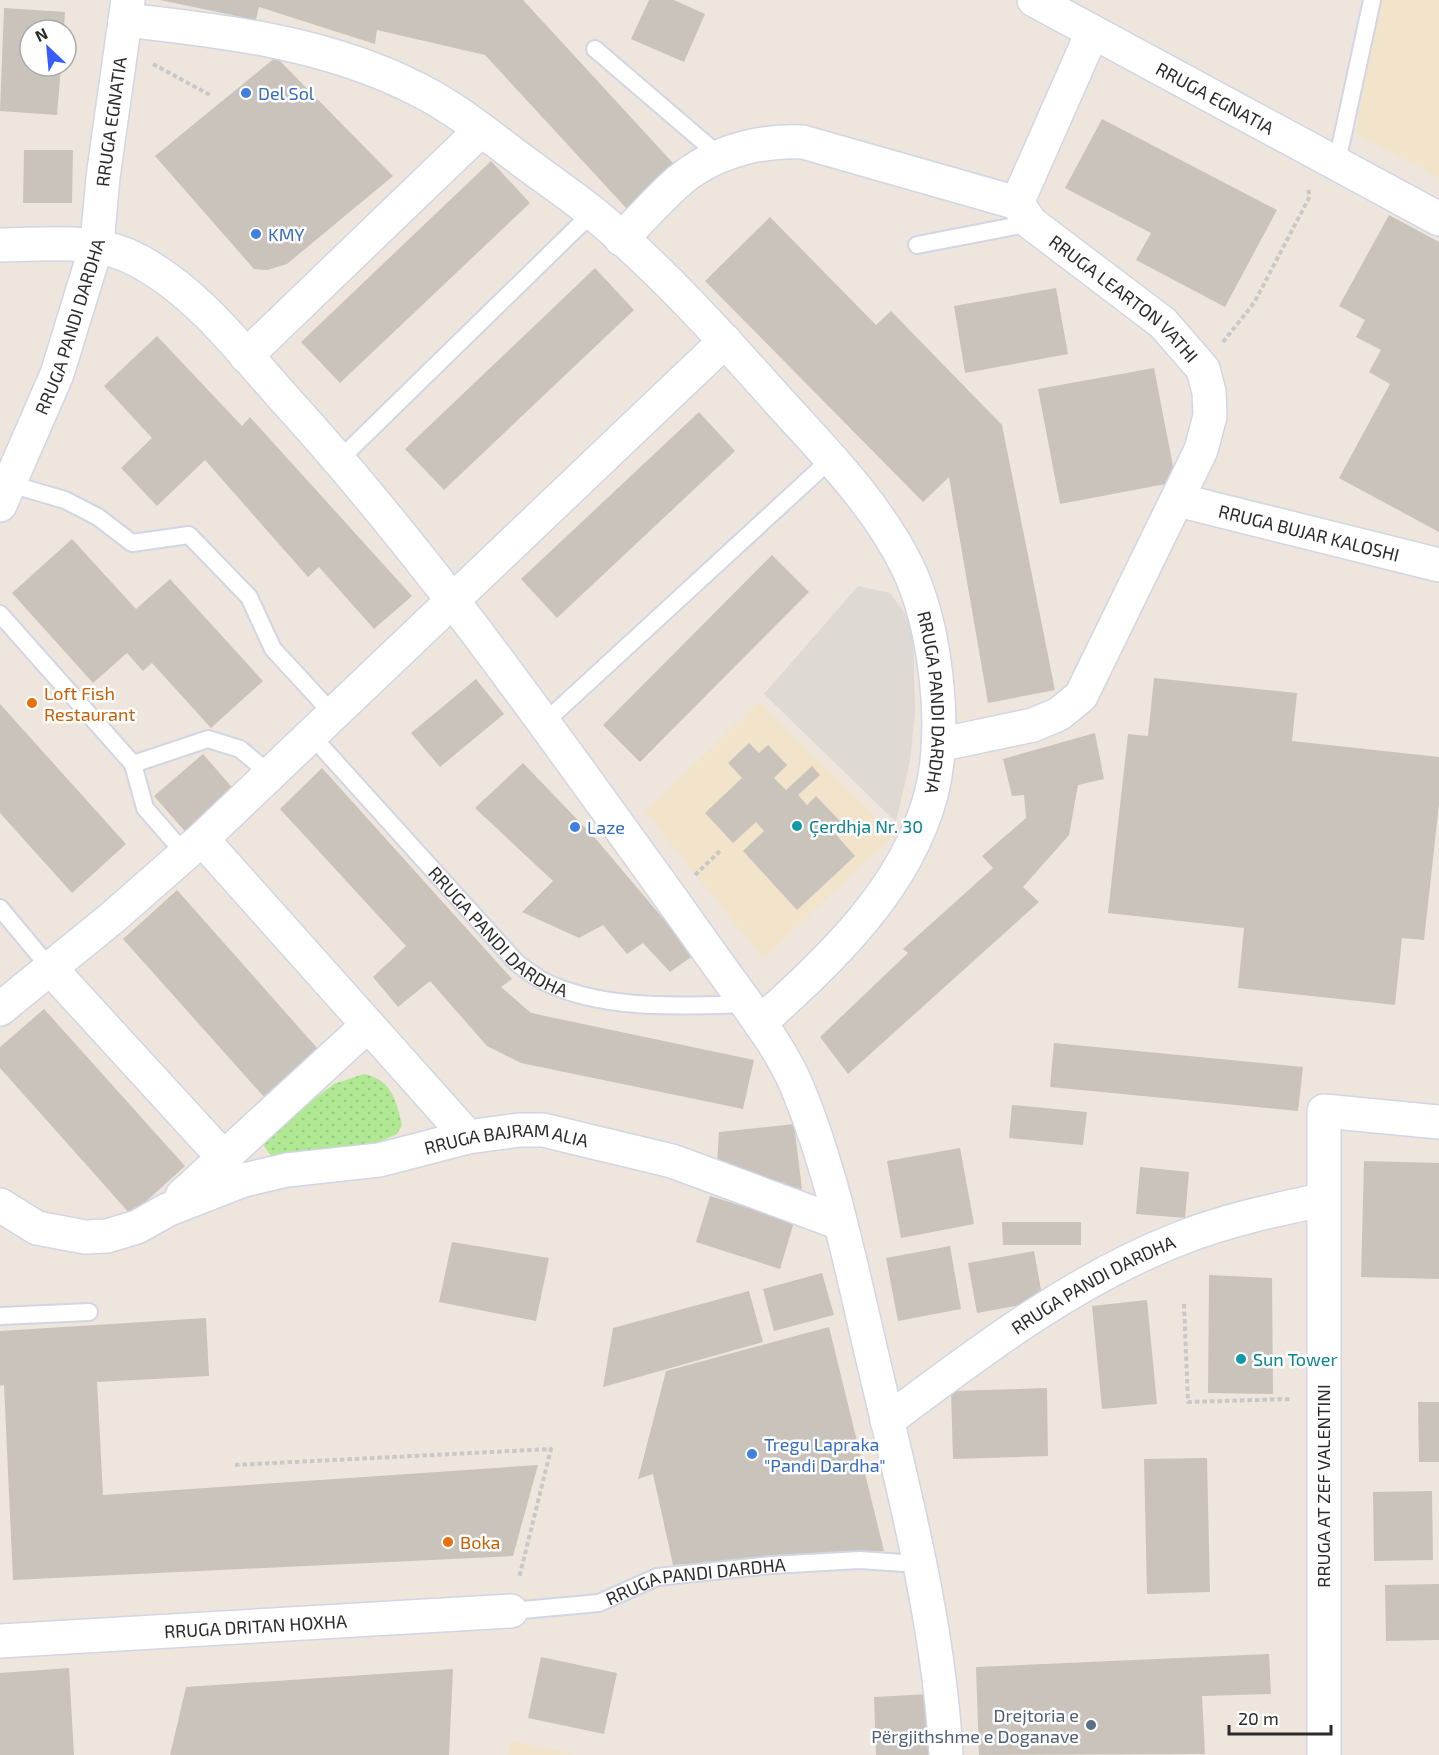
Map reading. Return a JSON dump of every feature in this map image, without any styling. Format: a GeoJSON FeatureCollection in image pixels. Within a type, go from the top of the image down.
{"type":"FeatureCollection","features":[{"type":"Feature","properties":{"kind":"street","name":"RRUGA EGNATIA"},"geometry":{"type":"LineString","coordinates":[[1034,0],[1439,219]]}},
{"type":"Feature","properties":{"kind":"street","name":"RRUGA EGNATIA"},"geometry":{"type":"LineString","coordinates":[[97,244],[103,177],[127,10]]}},
{"type":"Feature","properties":{"kind":"street","name":"RRUGA PANDI DARDHA"},"geometry":{"type":"LineString","coordinates":[[127,10],[359,63],[422,91],[481,130],[592,213],[725,341],[831,459],[873,512],[906,564],[928,619],[936,667],[938,745],[931,793],[909,855],[875,906],[824,965],[753,1013]]}},
{"type":"Feature","properties":{"kind":"street"},"geometry":{"type":"LineString","coordinates":[[1024,213],[1092,33]]}},
{"type":"Feature","properties":{"kind":"street"},"geometry":{"type":"LineString","coordinates":[[246,356],[481,130]]}},
{"type":"Feature","properties":{"kind":"street","name":"RRUGA LEARTON VATHI"},"geometry":{"type":"LineString","coordinates":[[621,239],[692,171],[721,157],[776,140],[803,142],[1024,213],[1163,323],[1203,369],[1209,392],[1210,416],[1201,450],[1081,696],[1059,714],[1033,725],[938,745]]}},
{"type":"Feature","properties":{"kind":"street"},"geometry":{"type":"LineString","coordinates":[[0,245],[97,244]]}},
{"type":"Feature","properties":{"kind":"street","name":"RRUGA PANDI DARDHA"},"geometry":{"type":"LineString","coordinates":[[5,494],[57,374],[97,244],[138,260],[184,291],[340,459],[454,599],[546,721],[753,1013],[796,1082],[815,1132],[840,1223],[887,1420],[935,1646],[944,1709],[946,1755]]}},
{"type":"Feature","properties":{"kind":"street"},"geometry":{"type":"LineString","coordinates":[[0,1009],[194,846],[725,341]]}},
{"type":"Feature","properties":{"kind":"street","name":"RRUGA BUJAR KALOSHI"},"geometry":{"type":"LineString","coordinates":[[1178,500],[1439,565]]}},
{"type":"Feature","properties":{"kind":"street"},"geometry":{"type":"LineString","coordinates":[[194,846],[368,1025],[468,1137]]}},
{"type":"Feature","properties":{"kind":"street"},"geometry":{"type":"LineString","coordinates":[[50,968],[224,1158]]}},
{"type":"Feature","properties":{"kind":"street","name":"RRUGA BAJRAM ALIA"},"geometry":{"type":"LineString","coordinates":[[167,1210],[368,1025]]}},
{"type":"Feature","properties":{"kind":"street","name":"RRUGA AT ZEF VALENTINI"},"geometry":{"type":"LineString","coordinates":[[1324,1755],[1322,1200],[1324,1111],[1437,1120]]}},
{"type":"Feature","properties":{"kind":"street","name":"RRUGA BAJRAM ALIA"},"geometry":{"type":"LineString","coordinates":[[0,1205],[11,1214],[37,1228],[85,1237],[107,1236],[137,1227],[167,1210],[244,1180],[287,1170],[379,1160],[468,1137],[519,1130],[543,1130],[672,1161],[840,1223]]}},
{"type":"Feature","properties":{"kind":"street","name":"RRUGA PANDI DARDHA"},"geometry":{"type":"LineString","coordinates":[[887,1420],[979,1352],[1104,1273],[1180,1238],[1245,1216],[1322,1200]]}},
{"type":"Feature","properties":{"kind":"street","name":"RRUGA DRITAN HOXHA"},"geometry":{"type":"LineString","coordinates":[[0,1641],[512,1611]]}},
{"type":"Feature","properties":{"kind":"lane"},"geometry":{"type":"LineString","coordinates":[[1337,162],[1372,0]]}},
{"type":"Feature","properties":{"kind":"lane"},"geometry":{"type":"LineString","coordinates":[[595,49],[721,157]]}},
{"type":"Feature","properties":{"kind":"lane"},"geometry":{"type":"LineString","coordinates":[[340,459],[592,213]]}},
{"type":"Feature","properties":{"kind":"lane"},"geometry":{"type":"LineString","coordinates":[[917,245],[1024,213]]}},
{"type":"Feature","properties":{"kind":"lane"},"geometry":{"type":"LineString","coordinates":[[546,721],[831,459]]}},
{"type":"Feature","properties":{"kind":"lane","name":"RRUGA PANDI DARDHA"},"geometry":{"type":"LineString","coordinates":[[5,494],[65,500],[98,517],[132,543],[189,535],[249,597],[273,649],[322,725],[517,963],[544,981],[576,992],[628,1003],[753,1013]]}},
{"type":"Feature","properties":{"kind":"lane"},"geometry":{"type":"LineString","coordinates":[[0,614],[133,764],[145,808],[194,846]]}},
{"type":"Feature","properties":{"kind":"lane"},"geometry":{"type":"LineString","coordinates":[[133,764],[208,739],[240,749],[270,774]]}},
{"type":"Feature","properties":{"kind":"lane"},"geometry":{"type":"LineString","coordinates":[[0,908],[50,968]]}},
{"type":"Feature","properties":{"kind":"lane"},"geometry":{"type":"LineString","coordinates":[[0,1316],[89,1312]]}},
{"type":"Feature","properties":{"kind":"lane","name":"RRUGA PANDI DARDHA"},"geometry":{"type":"LineString","coordinates":[[512,1611],[599,1603],[657,1577],[772,1565],[860,1560],[918,1564]]}},
{"type":"Feature","properties":{"kind":"path"},"geometry":{"type":"LineString","coordinates":[[143,58],[210,95]]}},
{"type":"Feature","properties":{"kind":"path"},"geometry":{"type":"LineString","coordinates":[[1203,369],[1254,303],[1310,196],[1297,141]]}},
{"type":"Feature","properties":{"kind":"path"},"geometry":{"type":"LineString","coordinates":[[1184,1304],[1188,1402],[1323,1399]]}},
{"type":"Feature","properties":{"kind":"path"},"geometry":{"type":"LineString","coordinates":[[235,1465],[551,1449],[512,1611]]}},
{"type":"Feature","properties":{"kind":"shaded area"},"geometry":{"type":"Polygon","coordinates":[[[1377,0],[1439,0],[1439,178],[1356,134],[1377,0]]]}},
{"type":"Feature","properties":{"kind":"shaded area"},"geometry":{"type":"Polygon","coordinates":[[[858,586],[890,593],[913,625],[915,711],[910,761],[896,822],[764,694],[858,586]]]}},
{"type":"Feature","properties":{"kind":"shaded area"},"geometry":{"type":"Polygon","coordinates":[[[759,702],[894,835],[763,959],[645,811],[759,702]]]}},
{"type":"Feature","properties":{"kind":"shaded area"},"geometry":{"type":"Polygon","coordinates":[[[511,1741],[577,1755],[508,1755],[511,1741]]]}},
{"type":"Feature","properties":{"kind":"green space"},"geometry":{"type":"Polygon","coordinates":[[[364,1074],[381,1081],[395,1099],[402,1125],[397,1134],[379,1142],[271,1156],[262,1143],[265,1135],[334,1084],[364,1074]]]}},
{"type":"Feature","properties":{"kind":"building"},"geometry":{"type":"Polygon","coordinates":[[[160,0],[523,0],[673,163],[627,209],[485,55],[377,30],[375,44],[259,7],[256,20],[160,0]]]}},
{"type":"Feature","properties":{"kind":"building"},"geometry":{"type":"Polygon","coordinates":[[[649,0],[674,0],[705,14],[684,62],[631,39],[649,0]]]}},
{"type":"Feature","properties":{"kind":"building"},"geometry":{"type":"Polygon","coordinates":[[[4,8],[65,12],[65,18],[18,18],[18,78],[60,78],[57,115],[0,111],[4,8]]]}},
{"type":"Feature","properties":{"kind":"building"},"geometry":{"type":"Polygon","coordinates":[[[276,57],[393,176],[287,264],[267,270],[254,269],[155,156],[276,57]]]}},
{"type":"Feature","properties":{"kind":"building"},"geometry":{"type":"Polygon","coordinates":[[[1102,119],[1277,210],[1225,307],[1136,260],[1151,233],[1065,188],[1102,119]]]}},
{"type":"Feature","properties":{"kind":"building"},"geometry":{"type":"Polygon","coordinates":[[[24,150],[73,150],[72,203],[23,203],[24,150]]]}},
{"type":"Feature","properties":{"kind":"building"},"geometry":{"type":"Polygon","coordinates":[[[491,161],[530,203],[340,383],[301,342],[491,161]]]}},
{"type":"Feature","properties":{"kind":"building"},"geometry":{"type":"Polygon","coordinates":[[[1389,215],[1439,242],[1439,532],[1339,478],[1390,384],[1369,372],[1381,350],[1356,337],[1365,320],[1339,306],[1389,215]]]}},
{"type":"Feature","properties":{"kind":"building"},"geometry":{"type":"Polygon","coordinates":[[[770,217],[876,325],[891,311],[1002,425],[1055,690],[988,703],[949,477],[923,502],[705,281],[770,217]]]}},
{"type":"Feature","properties":{"kind":"building"},"geometry":{"type":"Polygon","coordinates":[[[595,268],[634,310],[444,490],[405,449],[595,268]]]}},
{"type":"Feature","properties":{"kind":"building"},"geometry":{"type":"Polygon","coordinates":[[[1056,288],[1068,354],[965,373],[954,306],[1056,288]]]}},
{"type":"Feature","properties":{"kind":"building"},"geometry":{"type":"Polygon","coordinates":[[[157,336],[242,426],[250,417],[412,596],[374,629],[319,567],[308,577],[205,460],[157,506],[121,468],[152,438],[104,386],[157,336]]]}},
{"type":"Feature","properties":{"kind":"building"},"geometry":{"type":"Polygon","coordinates":[[[1154,368],[1176,482],[1060,504],[1038,389],[1154,368]]]}},
{"type":"Feature","properties":{"kind":"building"},"geometry":{"type":"Polygon","coordinates":[[[699,412],[735,451],[557,618],[521,579],[699,412]]]}},
{"type":"Feature","properties":{"kind":"building"},"geometry":{"type":"Polygon","coordinates":[[[72,539],[136,609],[170,579],[263,681],[211,728],[152,663],[143,671],[127,653],[93,683],[12,593],[72,539]]]}},
{"type":"Feature","properties":{"kind":"building"},"geometry":{"type":"Polygon","coordinates":[[[772,555],[809,592],[640,762],[603,725],[772,555]]]}},
{"type":"Feature","properties":{"kind":"building"},"geometry":{"type":"Polygon","coordinates":[[[1154,678],[1297,693],[1292,741],[1439,757],[1439,804],[1424,940],[1402,938],[1395,1005],[1238,988],[1244,928],[1108,913],[1128,734],[1148,736],[1154,678]]]}},
{"type":"Feature","properties":{"kind":"building"},"geometry":{"type":"Polygon","coordinates":[[[476,679],[504,714],[440,767],[411,733],[476,679]]]}},
{"type":"Feature","properties":{"kind":"building"},"geometry":{"type":"Polygon","coordinates":[[[0,704],[126,844],[72,893],[0,813],[0,704]]]}},
{"type":"Feature","properties":{"kind":"building"},"geometry":{"type":"Polygon","coordinates":[[[1095,733],[1104,779],[1078,785],[1069,835],[1023,887],[1039,902],[848,1074],[820,1037],[908,953],[903,949],[993,868],[982,856],[1026,818],[1024,795],[1012,796],[1003,759],[1095,733]]]}},
{"type":"Feature","properties":{"kind":"building","name":"Çerdhja Nr. 30"},"geometry":{"type":"Polygon","coordinates":[[[749,743],[759,753],[768,745],[787,765],[774,778],[786,790],[812,766],[820,775],[798,795],[807,805],[816,796],[840,821],[831,829],[855,856],[797,910],[743,851],[764,831],[756,822],[733,843],[705,813],[742,778],[728,763],[749,743]]]}},
{"type":"Feature","properties":{"kind":"building"},"geometry":{"type":"Polygon","coordinates":[[[203,754],[236,792],[188,835],[154,796],[203,754]]]}},
{"type":"Feature","properties":{"kind":"building"},"geometry":{"type":"Polygon","coordinates":[[[523,763],[595,838],[694,955],[670,972],[643,943],[627,954],[603,925],[579,938],[522,912],[553,881],[475,808],[523,763]]]}},
{"type":"Feature","properties":{"kind":"building"},"geometry":{"type":"Polygon","coordinates":[[[322,768],[512,979],[501,987],[531,1013],[754,1060],[743,1109],[521,1063],[487,1046],[430,981],[398,1007],[373,977],[406,946],[280,809],[322,768]]]}},
{"type":"Feature","properties":{"kind":"building"},"geometry":{"type":"Polygon","coordinates":[[[177,890],[318,1049],[264,1097],[123,939],[177,890]]]}},
{"type":"Feature","properties":{"kind":"building"},"geometry":{"type":"Polygon","coordinates":[[[44,1009],[185,1166],[131,1215],[0,1068],[0,1047],[44,1009]]]}},
{"type":"Feature","properties":{"kind":"building"},"geometry":{"type":"Polygon","coordinates":[[[1054,1043],[1303,1067],[1298,1111],[1050,1087],[1054,1043]]]}},
{"type":"Feature","properties":{"kind":"building"},"geometry":{"type":"Polygon","coordinates":[[[1012,1105],[1087,1112],[1083,1145],[1009,1138],[1012,1105]]]}},
{"type":"Feature","properties":{"kind":"building"},"geometry":{"type":"Polygon","coordinates":[[[794,1124],[802,1189],[761,1183],[717,1165],[719,1132],[794,1124]]]}},
{"type":"Feature","properties":{"kind":"building"},"geometry":{"type":"Polygon","coordinates":[[[960,1148],[974,1224],[901,1238],[887,1161],[960,1148]]]}},
{"type":"Feature","properties":{"kind":"building"},"geometry":{"type":"Polygon","coordinates":[[[1364,1161],[1439,1163],[1439,1279],[1361,1277],[1364,1161]]]}},
{"type":"Feature","properties":{"kind":"building"},"geometry":{"type":"Polygon","coordinates":[[[1140,1167],[1189,1172],[1185,1218],[1136,1214],[1140,1167]]]}},
{"type":"Feature","properties":{"kind":"building"},"geometry":{"type":"Polygon","coordinates":[[[710,1196],[794,1222],[780,1269],[696,1242],[710,1196]]]}},
{"type":"Feature","properties":{"kind":"building"},"geometry":{"type":"Polygon","coordinates":[[[1002,1222],[1081,1222],[1081,1245],[1003,1245],[1002,1222]]]}},
{"type":"Feature","properties":{"kind":"building"},"geometry":{"type":"Polygon","coordinates":[[[452,1242],[549,1258],[536,1321],[439,1302],[452,1242]]]}},
{"type":"Feature","properties":{"kind":"building"},"geometry":{"type":"Polygon","coordinates":[[[950,1246],[961,1309],[898,1321],[886,1258],[950,1246]]]}},
{"type":"Feature","properties":{"kind":"building"},"geometry":{"type":"Polygon","coordinates":[[[1034,1251],[1043,1301],[977,1313],[968,1263],[1034,1251]]]}},
{"type":"Feature","properties":{"kind":"building"},"geometry":{"type":"Polygon","coordinates":[[[822,1273],[834,1315],[774,1331],[763,1289],[822,1273]]]}},
{"type":"Feature","properties":{"kind":"building","name":"Sun Tower"},"geometry":{"type":"Polygon","coordinates":[[[1209,1275],[1272,1278],[1273,1394],[1208,1393],[1209,1275]]]}},
{"type":"Feature","properties":{"kind":"building"},"geometry":{"type":"Polygon","coordinates":[[[749,1291],[763,1342],[603,1387],[613,1328],[749,1291]]]}},
{"type":"Feature","properties":{"kind":"building"},"geometry":{"type":"Polygon","coordinates":[[[1147,1300],[1157,1404],[1102,1409],[1092,1306],[1147,1300]]]}},
{"type":"Feature","properties":{"kind":"building"},"geometry":{"type":"Polygon","coordinates":[[[206,1318],[209,1376],[97,1382],[103,1495],[538,1465],[513,1556],[13,1580],[4,1385],[0,1386],[0,1331],[206,1318]]]}},
{"type":"Feature","properties":{"kind":"building","name":"Tregu Lapraka \"Pandi Dardha\""},"geometry":{"type":"Polygon","coordinates":[[[829,1327],[884,1551],[673,1565],[653,1474],[638,1479],[666,1371],[829,1327]]]}},
{"type":"Feature","properties":{"kind":"building"},"geometry":{"type":"Polygon","coordinates":[[[1047,1388],[1048,1456],[953,1459],[951,1391],[1047,1388]]]}},
{"type":"Feature","properties":{"kind":"building"},"geometry":{"type":"Polygon","coordinates":[[[1418,1402],[1439,1402],[1439,1462],[1419,1462],[1418,1402]]]}},
{"type":"Feature","properties":{"kind":"building"},"geometry":{"type":"Polygon","coordinates":[[[1207,1458],[1210,1592],[1147,1594],[1144,1459],[1207,1458]]]}},
{"type":"Feature","properties":{"kind":"building"},"geometry":{"type":"Polygon","coordinates":[[[1432,1491],[1433,1560],[1374,1561],[1373,1492],[1432,1491]]]}},
{"type":"Feature","properties":{"kind":"building"},"geometry":{"type":"Polygon","coordinates":[[[1439,1584],[1439,1640],[1386,1641],[1385,1585],[1439,1584]]]}},
{"type":"Feature","properties":{"kind":"building","name":"Drejtoria e Përgjithshme e Doganave"},"geometry":{"type":"Polygon","coordinates":[[[1269,1654],[1271,1694],[1202,1696],[1205,1754],[979,1755],[976,1667],[1269,1654]]]}},
{"type":"Feature","properties":{"kind":"building"},"geometry":{"type":"Polygon","coordinates":[[[541,1657],[617,1673],[604,1734],[528,1718],[541,1657]]]}},
{"type":"Feature","properties":{"kind":"building"},"geometry":{"type":"Polygon","coordinates":[[[69,1668],[74,1755],[0,1755],[0,1673],[69,1668]]]}},
{"type":"Feature","properties":{"kind":"building"},"geometry":{"type":"Polygon","coordinates":[[[453,1669],[449,1755],[170,1755],[186,1687],[453,1669]]]}},
{"type":"Feature","properties":{"kind":"building"},"geometry":{"type":"Polygon","coordinates":[[[930,1694],[933,1755],[876,1755],[874,1697],[930,1694]]]}},
{"type":"Feature","properties":{"kind":"place","name":"Del Sol"},"geometry":{"type":"Point","coordinates":[246,93]}},
{"type":"Feature","properties":{"kind":"place","name":"KMY"},"geometry":{"type":"Point","coordinates":[256,234]}},
{"type":"Feature","properties":{"kind":"place","name":"Loft Fish Restaurant"},"geometry":{"type":"Point","coordinates":[32,703]}},
{"type":"Feature","properties":{"kind":"place","name":"Çerdhja Nr. 30"},"geometry":{"type":"Point","coordinates":[797,826]}},
{"type":"Feature","properties":{"kind":"place","name":"Laze"},"geometry":{"type":"Point","coordinates":[575,827]}},
{"type":"Feature","properties":{"kind":"place","name":"Sun Tower"},"geometry":{"type":"Point","coordinates":[1241,1359]}},
{"type":"Feature","properties":{"kind":"place","name":"Tregu Lapraka \"Pandi Dardha\""},"geometry":{"type":"Point","coordinates":[752,1454]}},
{"type":"Feature","properties":{"kind":"place","name":"Boka"},"geometry":{"type":"Point","coordinates":[448,1542]}},
{"type":"Feature","properties":{"kind":"place","name":"Drejtoria e Përgjithshme e Doganave"},"geometry":{"type":"Point","coordinates":[1091,1725]}}]}
